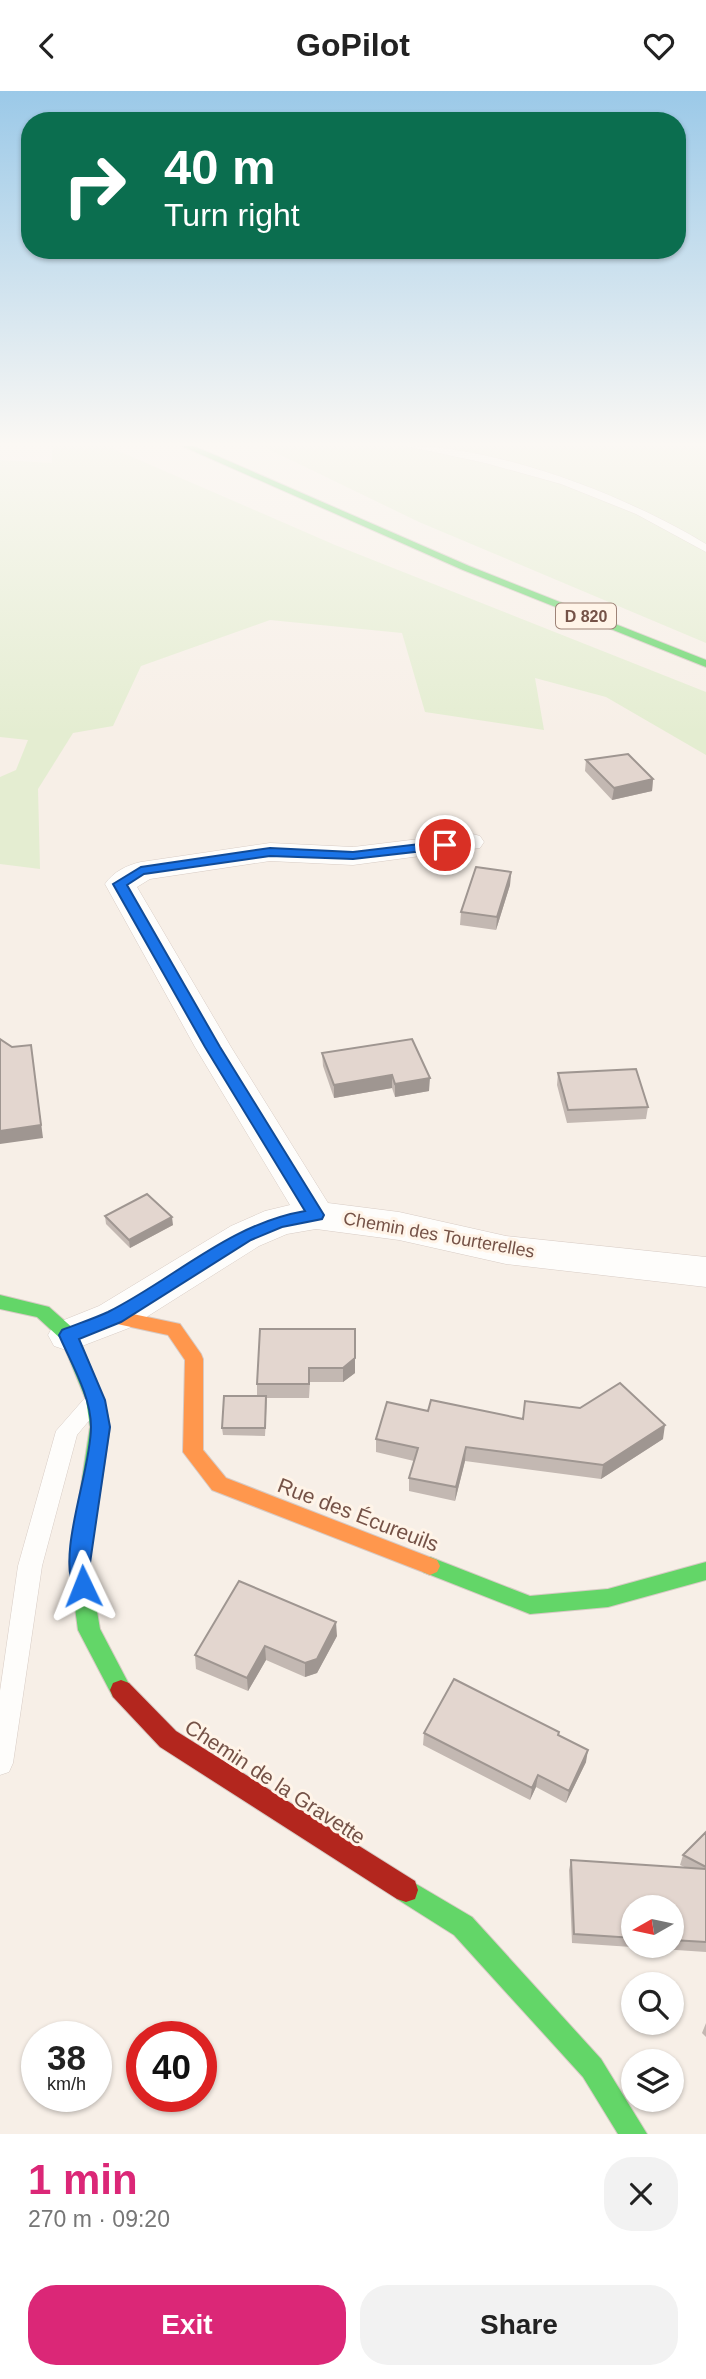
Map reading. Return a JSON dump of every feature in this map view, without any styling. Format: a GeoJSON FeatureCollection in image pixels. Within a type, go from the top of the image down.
{"type":"FeatureCollection","features":[{"type":"Feature","properties":{"kind":"street","name":"D 820"},"geometry":{"type":"LineString","coordinates":[[402,541],[706,664]]}},
{"type":"Feature","properties":{"kind":"street"},"geometry":{"type":"LineString","coordinates":[[316,1215],[213,1047],[120,884],[141,871],[270,852],[353,856],[469,842]]}},
{"type":"Feature","properties":{"kind":"street","name":"Chemin des Tourterelles"},"geometry":{"type":"LineString","coordinates":[[69,1335],[114,1317],[245,1236],[279,1221],[316,1215],[377,1222],[506,1250],[706,1272]]}},
{"type":"Feature","properties":{"kind":"street","name":"Chemin de la Gravette"},"geometry":{"type":"LineString","coordinates":[[0,1302],[43,1312],[69,1335],[95,1400],[100,1427],[79,1563],[89,1630],[118,1688],[168,1739],[463,1927],[592,2068],[633,2134]]}},
{"type":"Feature","properties":{"kind":"street","name":"Rue des Écureuils"},"geometry":{"type":"LineString","coordinates":[[114,1317],[174,1329],[194,1359],[193,1452],[219,1484],[530,1605],[608,1598],[706,1571]]}},
{"type":"Feature","properties":{"kind":"lane"},"geometry":{"type":"LineString","coordinates":[[0,1763],[30,1566],[67,1431],[95,1400]]}},
{"type":"Feature","properties":{"kind":"green space"},"geometry":{"type":"Polygon","coordinates":[[[0,541],[327,541],[706,692],[706,755],[606,697],[535,678],[544,730],[425,712],[402,633],[270,620],[141,666],[113,726],[73,733],[38,789],[40,869],[0,864],[0,777],[16,770],[28,740],[0,737],[0,541]]]}},
{"type":"Feature","properties":{"kind":"green space"},"geometry":{"type":"Polygon","coordinates":[[[465,541],[706,541],[706,643],[465,541]]]}},
{"type":"Feature","properties":{"kind":"building"},"geometry":{"type":"Polygon","coordinates":[[[628,754],[653,779],[614,788],[586,760],[628,754]]]}},
{"type":"Feature","properties":{"kind":"building"},"geometry":{"type":"Polygon","coordinates":[[[476,867],[511,872],[497,917],[461,912],[476,867]]]}},
{"type":"Feature","properties":{"kind":"building"},"geometry":{"type":"Polygon","coordinates":[[[0,1039],[12,1047],[31,1045],[41,1125],[0,1131],[0,1039]]]}},
{"type":"Feature","properties":{"kind":"building"},"geometry":{"type":"Polygon","coordinates":[[[412,1039],[430,1078],[395,1084],[392,1075],[334,1085],[322,1053],[412,1039]]]}},
{"type":"Feature","properties":{"kind":"building"},"geometry":{"type":"Polygon","coordinates":[[[636,1069],[648,1107],[568,1110],[558,1073],[636,1069]]]}},
{"type":"Feature","properties":{"kind":"building"},"geometry":{"type":"Polygon","coordinates":[[[147,1194],[172,1217],[129,1240],[105,1216],[147,1194]]]}},
{"type":"Feature","properties":{"kind":"building"},"geometry":{"type":"Polygon","coordinates":[[[260,1329],[355,1329],[355,1358],[343,1368],[309,1368],[309,1384],[257,1384],[260,1329]]]}},
{"type":"Feature","properties":{"kind":"building"},"geometry":{"type":"Polygon","coordinates":[[[620,1383],[665,1425],[603,1465],[466,1447],[456,1487],[409,1478],[418,1448],[376,1439],[387,1402],[428,1411],[431,1400],[523,1419],[525,1401],[580,1408],[620,1383]]]}},
{"type":"Feature","properties":{"kind":"building"},"geometry":{"type":"Polygon","coordinates":[[[224,1396],[266,1396],[265,1428],[222,1428],[224,1396]]]}},
{"type":"Feature","properties":{"kind":"building"},"geometry":{"type":"Polygon","coordinates":[[[239,1581],[336,1622],[317,1659],[305,1663],[265,1646],[247,1678],[195,1655],[239,1581]]]}},
{"type":"Feature","properties":{"kind":"building"},"geometry":{"type":"Polygon","coordinates":[[[454,1679],[559,1732],[558,1735],[588,1750],[569,1791],[538,1775],[532,1788],[424,1733],[454,1679]]]}},
{"type":"Feature","properties":{"kind":"building"},"geometry":{"type":"Polygon","coordinates":[[[706,1832],[706,1867],[683,1855],[706,1832]]]}},
{"type":"Feature","properties":{"kind":"building"},"geometry":{"type":"Polygon","coordinates":[[[571,1860],[706,1869],[706,1942],[684,1941],[684,1895],[621,1895],[621,1937],[574,1934],[571,1860]]]}},
{"type":"Feature","properties":{"kind":"traffic: fast"},"geometry":{"type":"LineString","coordinates":[[405,541],[706,664]]}},
{"type":"Feature","properties":{"kind":"traffic: fast"},"geometry":{"type":"LineString","coordinates":[[0,1302],[43,1312],[69,1335],[95,1400],[100,1427],[79,1564],[89,1630],[121,1690]]}},
{"type":"Feature","properties":{"kind":"traffic: fast"},"geometry":{"type":"LineString","coordinates":[[430,1566],[530,1605],[608,1598],[706,1571]]}},
{"type":"Feature","properties":{"kind":"traffic: fast"},"geometry":{"type":"LineString","coordinates":[[406,1890],[463,1926],[592,2068],[633,2134]]}},
{"type":"Feature","properties":{"kind":"traffic: slow"},"geometry":{"type":"LineString","coordinates":[[114,1317],[174,1329],[194,1359],[193,1452],[219,1484],[430,1566]]}},
{"type":"Feature","properties":{"kind":"traffic: jam"},"geometry":{"type":"LineString","coordinates":[[121,1690],[168,1739],[406,1890]]}},
{"type":"Feature","properties":{"kind":"route"},"geometry":{"type":"LineString","coordinates":[[83,1586],[79,1563],[100,1427],[95,1400],[69,1335],[114,1317],[245,1236],[279,1221],[316,1215],[213,1047],[120,884],[141,871],[270,852],[353,856],[445,845]]}}]}
